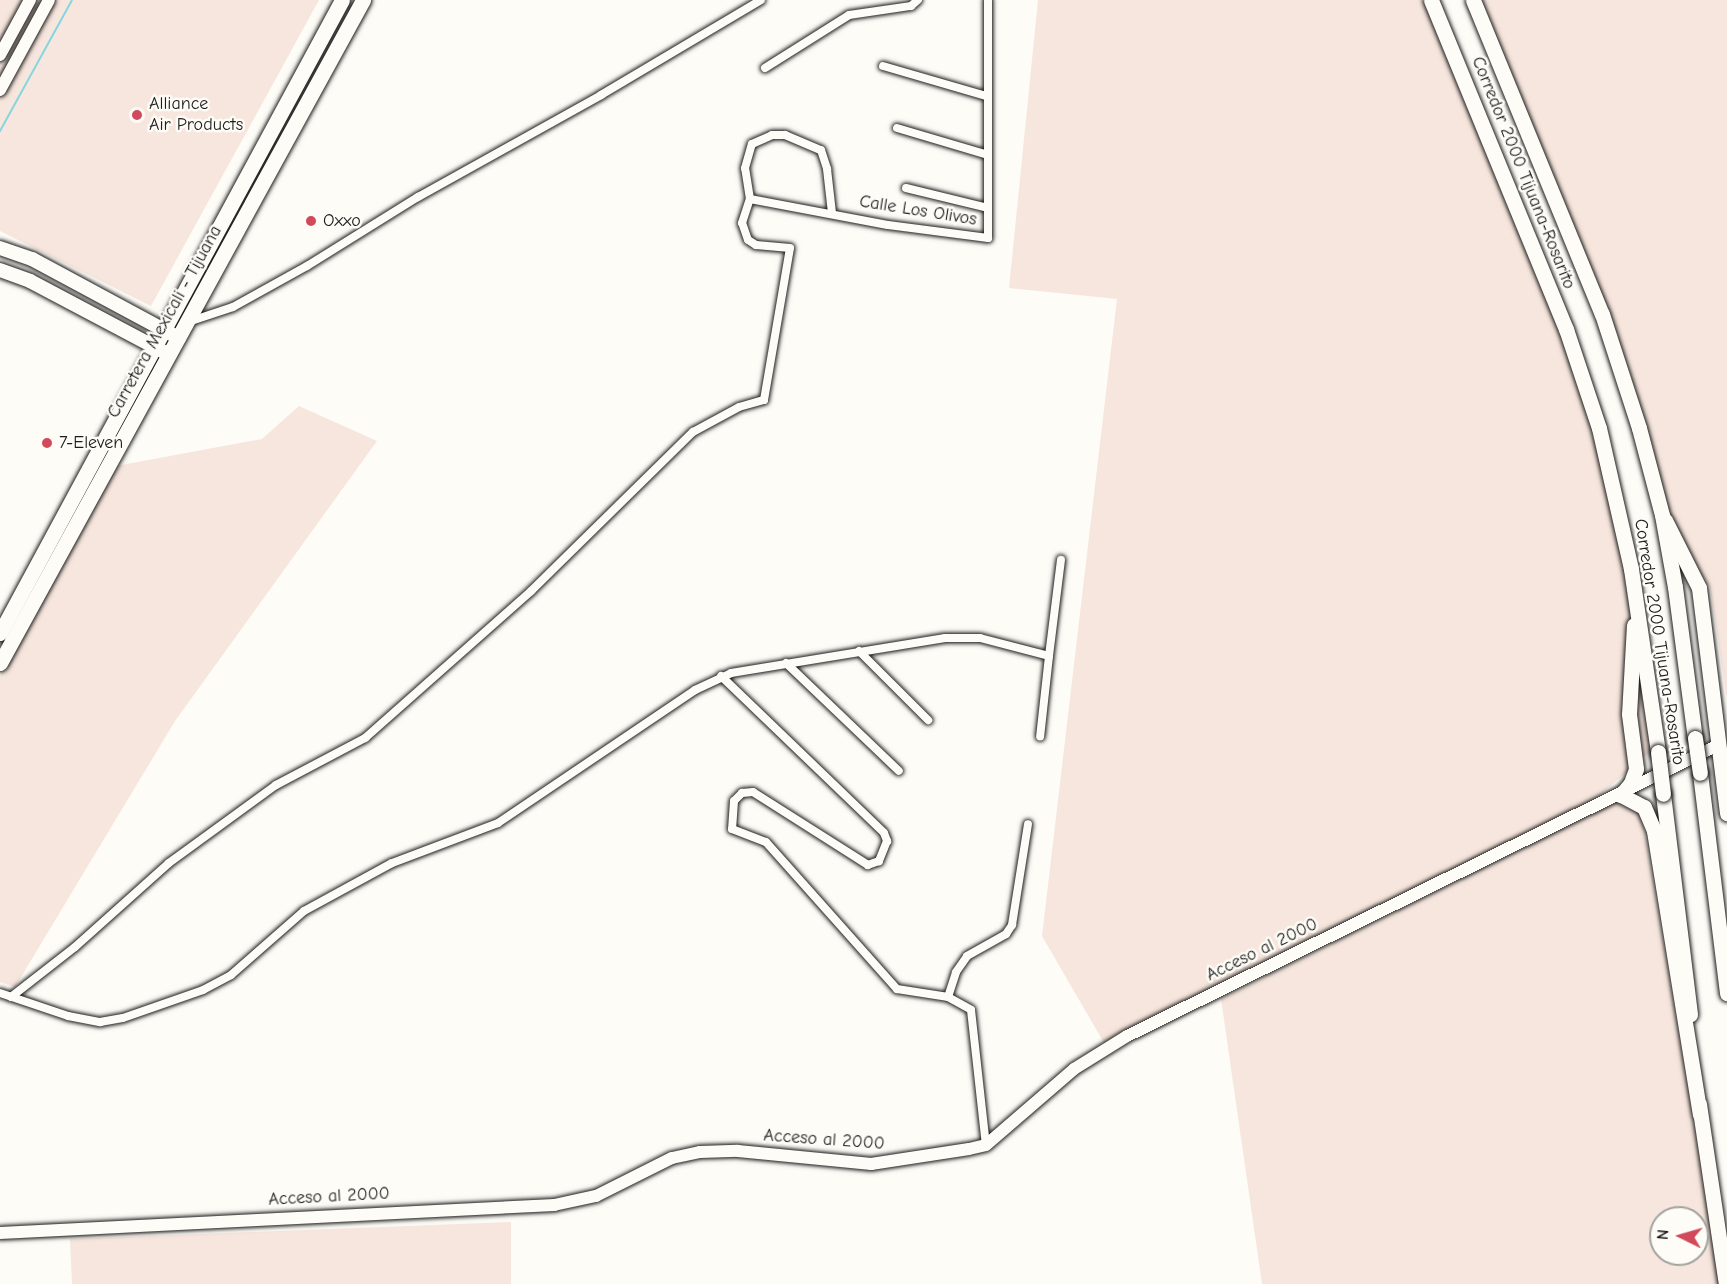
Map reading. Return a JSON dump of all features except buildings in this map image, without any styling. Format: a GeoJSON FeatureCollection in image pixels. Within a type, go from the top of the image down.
{"type":"FeatureCollection","features":[{"type":"Feature","properties":{"kind":"highway","name":"Carretera Mexicali - Tijuana"},"geometry":{"type":"LineString","coordinates":[[0,633],[153,346],[342,0]]}},
{"type":"Feature","properties":{"kind":"highway","name":"Carretera Mexicali - Tijuana"},"geometry":{"type":"LineString","coordinates":[[0,663],[363,0]]}},
{"type":"Feature","properties":{"kind":"highway","name":"Corredor 2000 Tijuana-Rosarito"},"geometry":{"type":"LineString","coordinates":[[1431,0],[1569,340],[1601,440],[1636,607],[1658,752],[1700,1114],[1726,1284]]}},
{"type":"Feature","properties":{"kind":"highway","name":"Corredor 2000 Tijuana-Rosarito"},"geometry":{"type":"LineString","coordinates":[[1473,0],[1602,314],[1662,515],[1700,773],[1727,993]]}},
{"type":"Feature","properties":{"kind":"highway"},"geometry":{"type":"LineString","coordinates":[[1662,515],[1682,548],[1699,588],[1722,742],[1727,813]]}},
{"type":"Feature","properties":{"kind":"highway"},"geometry":{"type":"LineString","coordinates":[[1636,607],[1629,714],[1636,769],[1631,783],[1621,795],[1644,807],[1654,831],[1700,1114]]}},
{"type":"Feature","properties":{"kind":"main road"},"geometry":{"type":"LineString","coordinates":[[0,248],[32,259],[179,338]]}},
{"type":"Feature","properties":{"kind":"main road"},"geometry":{"type":"LineString","coordinates":[[0,270],[170,355]]}},
{"type":"Feature","properties":{"kind":"street"},"geometry":{"type":"LineString","coordinates":[[0,55],[30,0]]}},
{"type":"Feature","properties":{"kind":"street"},"geometry":{"type":"LineString","coordinates":[[0,90],[49,0]]}},
{"type":"Feature","properties":{"kind":"street"},"geometry":{"type":"LineString","coordinates":[[188,322],[233,307],[307,266],[418,197],[601,96],[761,0]]}},
{"type":"Feature","properties":{"kind":"street"},"geometry":{"type":"LineString","coordinates":[[765,68],[849,15],[911,6],[918,0]]}},
{"type":"Feature","properties":{"kind":"street","name":"Calle Los Olivos"},"geometry":{"type":"LineString","coordinates":[[750,199],[986,239],[990,234],[985,154],[988,0]]}},
{"type":"Feature","properties":{"kind":"street"},"geometry":{"type":"LineString","coordinates":[[884,66],[986,96]]}},
{"type":"Feature","properties":{"kind":"street"},"geometry":{"type":"LineString","coordinates":[[897,128],[985,154]]}},
{"type":"Feature","properties":{"kind":"street"},"geometry":{"type":"LineString","coordinates":[[11,997],[75,947],[169,864],[276,785],[365,738],[531,591],[693,432],[740,407],[764,400],[790,248],[756,245],[748,240],[742,223],[750,199],[745,168],[749,149],[764,137],[785,135],[821,150],[827,169],[832,213]]}},
{"type":"Feature","properties":{"kind":"street"},"geometry":{"type":"LineString","coordinates":[[906,188],[988,208]]}},
{"type":"Feature","properties":{"kind":"street"},"geometry":{"type":"LineString","coordinates":[[1040,737],[1061,560]]}},
{"type":"Feature","properties":{"kind":"street"},"geometry":{"type":"LineString","coordinates":[[0,993],[68,1016],[100,1022],[123,1018],[203,990],[231,975],[304,911],[392,863],[498,824],[694,690],[722,676],[859,651],[967,636],[1049,656]]}},
{"type":"Feature","properties":{"kind":"street"},"geometry":{"type":"LineString","coordinates":[[859,651],[928,720]]}},
{"type":"Feature","properties":{"kind":"street"},"geometry":{"type":"LineString","coordinates":[[786,663],[898,771]]}},
{"type":"Feature","properties":{"kind":"street"},"geometry":{"type":"LineString","coordinates":[[722,676],[884,833],[887,841],[879,861],[868,865],[753,792],[736,796],[729,824],[732,829],[766,842],[897,989],[948,997],[971,1010],[975,1022],[986,1145]]}},
{"type":"Feature","properties":{"kind":"street","name":"Acceso al 2000"},"geometry":{"type":"LineString","coordinates":[[0,1233],[554,1204],[596,1196],[672,1158],[700,1152],[871,1164],[902,1162],[986,1145],[1074,1069],[1126,1036],[1621,795],[1722,742]]}},
{"type":"Feature","properties":{"kind":"street"},"geometry":{"type":"LineString","coordinates":[[948,997],[956,972],[967,956],[1006,934],[1012,925],[1028,824]]}},
{"type":"Feature","properties":{"kind":"shaded area"},"geometry":{"type":"Polygon","coordinates":[[[0,0],[319,0],[151,306],[0,231],[0,0]]]}},
{"type":"Feature","properties":{"kind":"shaded area"},"geometry":{"type":"Polygon","coordinates":[[[1038,0],[1431,0],[1566,329],[1631,569],[1657,746],[1573,818],[1107,1048],[1042,936],[1117,299],[1009,288],[1038,0]]]}},
{"type":"Feature","properties":{"kind":"shaded area"},"geometry":{"type":"Polygon","coordinates":[[[1473,0],[1727,0],[1727,700],[1710,587],[1662,515],[1602,314],[1473,0]]]}},
{"type":"Feature","properties":{"kind":"shaded area"},"geometry":{"type":"Polygon","coordinates":[[[299,406],[377,441],[175,721],[15,987],[0,982],[0,676],[116,466],[262,439],[299,406]]]}},
{"type":"Feature","properties":{"kind":"shaded area"},"geometry":{"type":"Polygon","coordinates":[[[1616,802],[1642,816],[1708,1206],[1649,1206],[1649,1266],[1709,1266],[1709,1213],[1721,1284],[1262,1284],[1221,999],[1616,802]]]}},
{"type":"Feature","properties":{"kind":"shaded area"},"geometry":{"type":"Polygon","coordinates":[[[511,1222],[511,1284],[72,1284],[70,1239],[511,1222]]]}},
{"type":"Feature","properties":{"kind":"waterway"},"geometry":{"type":"LineString","coordinates":[[0,131],[72,0]]}},
{"type":"Feature","properties":{"kind":"place","name":"Alliance Air Products"},"geometry":{"type":"Point","coordinates":[137,115]}},
{"type":"Feature","properties":{"kind":"place","name":"Oxxo"},"geometry":{"type":"Point","coordinates":[311,221]}},
{"type":"Feature","properties":{"kind":"place","name":"7-Eleven"},"geometry":{"type":"Point","coordinates":[47,443]}}]}
